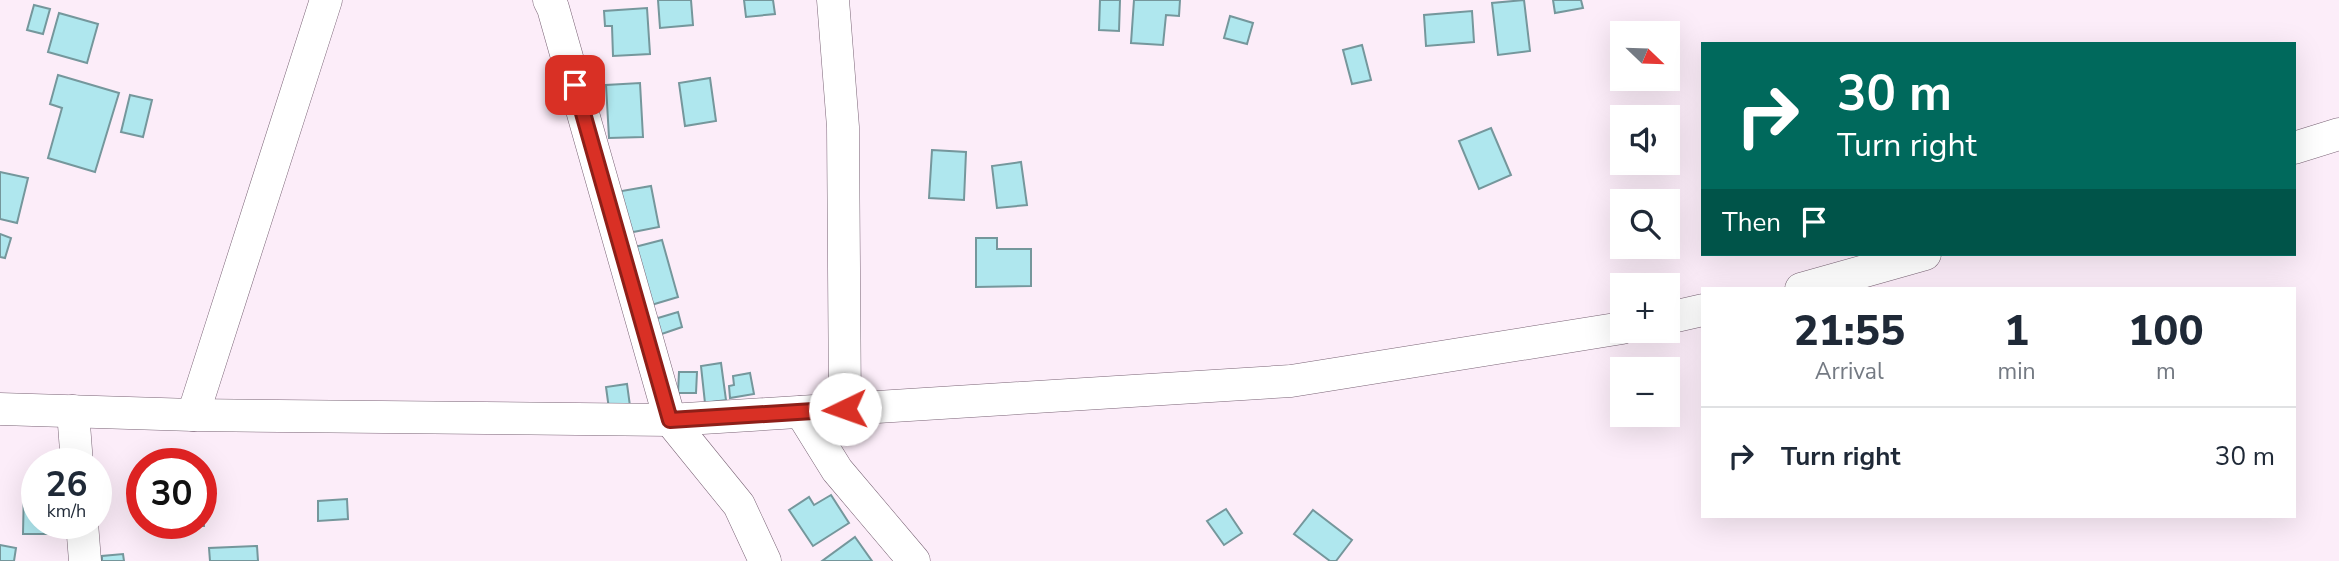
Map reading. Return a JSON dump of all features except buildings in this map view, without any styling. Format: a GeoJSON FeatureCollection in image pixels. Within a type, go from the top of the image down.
{"type":"FeatureCollection","features":[{"type":"Feature","properties":{"kind":"street"},"geometry":{"type":"LineString","coordinates":[[193,415],[326,0]]}},
{"type":"Feature","properties":{"kind":"street"},"geometry":{"type":"LineString","coordinates":[[549,0],[670,420],[739,505],[765,561]]}},
{"type":"Feature","properties":{"kind":"street"},"geometry":{"type":"LineString","coordinates":[[833,0],[843,127],[845,409]]}},
{"type":"Feature","properties":{"kind":"street"},"geometry":{"type":"LineString","coordinates":[[2296,147],[2339,134]]}},
{"type":"Feature","properties":{"kind":"street"},"geometry":{"type":"LineString","coordinates":[[1808,287],[1917,256]]}},
{"type":"Feature","properties":{"kind":"street"},"geometry":{"type":"LineString","coordinates":[[1680,315],[1701,310]]}},
{"type":"Feature","properties":{"kind":"street"},"geometry":{"type":"LineString","coordinates":[[0,409],[193,415],[670,420],[1291,381],[1610,330]]}},
{"type":"Feature","properties":{"kind":"street"},"geometry":{"type":"LineString","coordinates":[[73,411],[76,448]]}},
{"type":"Feature","properties":{"kind":"street"},"geometry":{"type":"LineString","coordinates":[[802,412],[838,470],[914,561]]}},
{"type":"Feature","properties":{"kind":"street"},"geometry":{"type":"LineString","coordinates":[[83,539],[85,561]]}},
{"type":"Feature","properties":{"kind":"route"},"geometry":{"type":"LineString","coordinates":[[575,85],[670,420],[845,409]]}}]}
